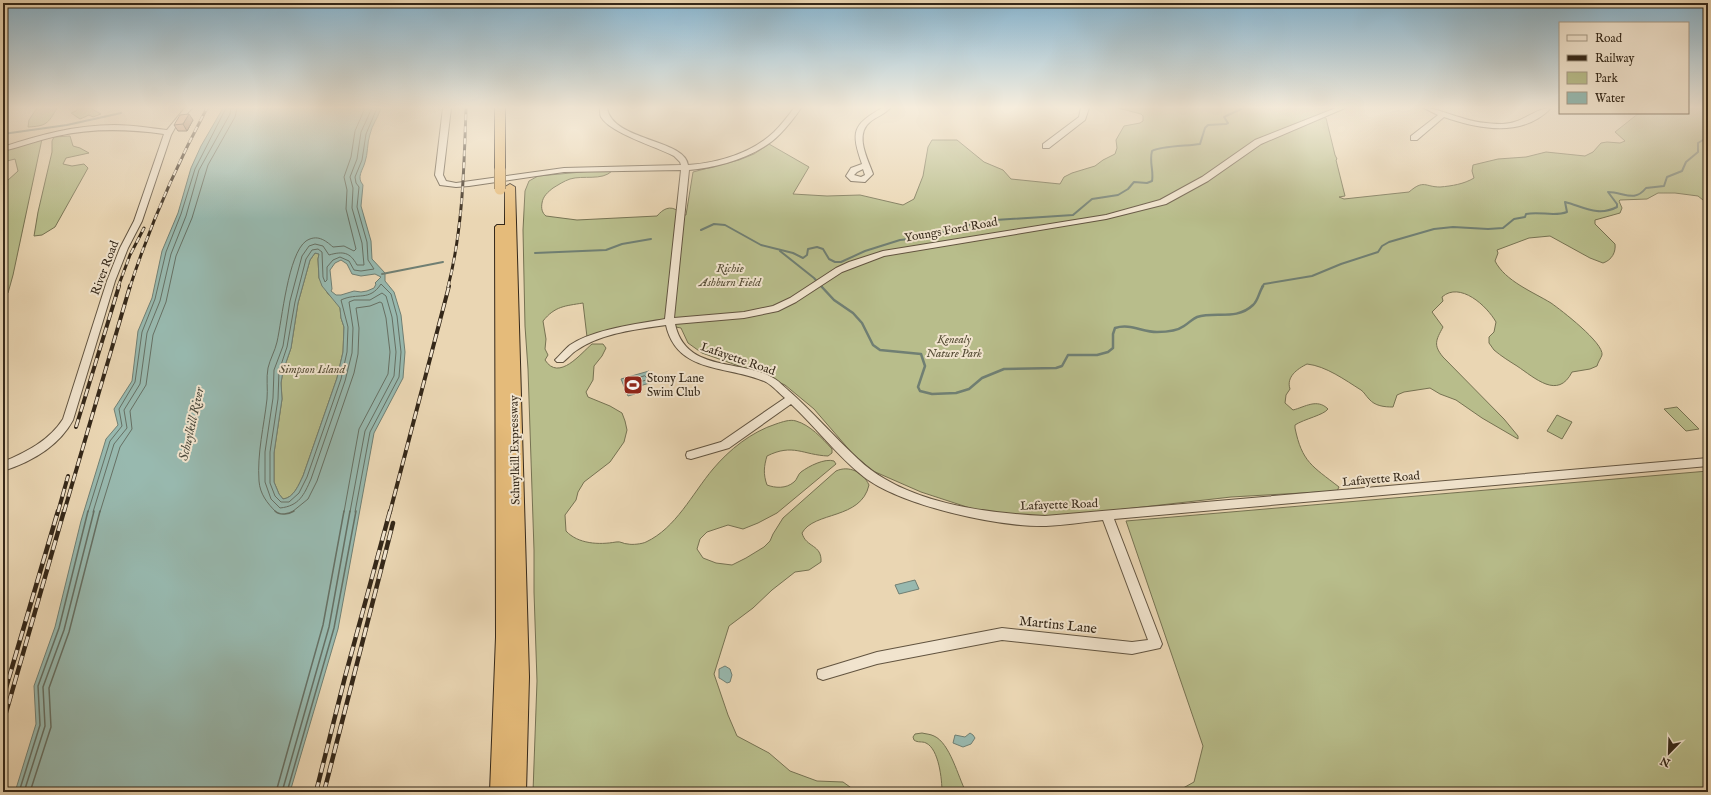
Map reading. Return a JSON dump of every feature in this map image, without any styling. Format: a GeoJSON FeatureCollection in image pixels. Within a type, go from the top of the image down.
{"type":"FeatureCollection","features":[{"type":"Feature","properties":{"kind":"highway","name":"Schuylkill Expressway"},"geometry":{"type":"LineString","coordinates":[[502,145],[520,677],[516,792]]}},
{"type":"Feature","properties":{"kind":"highway","name":"Schuylkill Expressway"},"geometry":{"type":"LineString","coordinates":[[504,170],[506,145]]}},
{"type":"Feature","properties":{"kind":"highway","name":"Schuylkill Expressway"},"geometry":{"type":"LineString","coordinates":[[500,792],[505,637],[507,281]]}},
{"type":"Feature","properties":{"kind":"street"},"geometry":{"type":"LineString","coordinates":[[3,149],[15,145]]}},
{"type":"Feature","properties":{"kind":"street","name":"River Road"},"geometry":{"type":"LineString","coordinates":[[3,467],[32,454],[53,439],[62,430],[68,420],[111,280],[124,248],[138,221],[164,145]]}},
{"type":"Feature","properties":{"kind":"street"},"geometry":{"type":"LineString","coordinates":[[443,145],[439,175],[443,182],[456,185],[564,170],[684,168],[722,162],[760,145]]}},
{"type":"Feature","properties":{"kind":"street"},"geometry":{"type":"LineString","coordinates":[[657,145],[677,154],[684,161],[684,168]]}},
{"type":"Feature","properties":{"kind":"street"},"geometry":{"type":"LineString","coordinates":[[860,145],[866,165]]}},
{"type":"Feature","properties":{"kind":"street","name":"Youngs Ford Road"},"geometry":{"type":"LineString","coordinates":[[560,360],[578,345],[591,339],[627,328],[669,322],[744,316],[769,311],[786,304],[845,267],[883,254],[1106,217],[1163,202],[1205,179],[1254,145]]}},
{"type":"Feature","properties":{"kind":"street","name":"Lafayette Road"},"geometry":{"type":"LineString","coordinates":[[684,168],[669,308],[669,322],[680,346],[690,356],[706,363],[770,381],[792,398],[851,458],[878,480],[914,495],[957,509],[1009,519],[1045,521],[1708,462]]}},
{"type":"Feature","properties":{"kind":"street"},"geometry":{"type":"LineString","coordinates":[[691,455],[725,445],[792,398]]}},
{"type":"Feature","properties":{"kind":"street","name":"Martins Lane"},"geometry":{"type":"LineString","coordinates":[[822,674],[877,658],[1002,634],[1132,648],[1156,644],[1108,516]]}},
{"type":"Feature","properties":{"kind":"green space"},"geometry":{"type":"Polygon","coordinates":[[[22,145],[41,145],[13,275],[8,293],[3,296],[3,188],[7,181],[18,171],[15,159],[3,162],[3,151],[22,145]]]}},
{"type":"Feature","properties":{"kind":"green space"},"geometry":{"type":"Polygon","coordinates":[[[52,145],[73,145],[80,148],[89,153],[66,158],[63,164],[72,166],[84,164],[88,168],[55,227],[42,235],[34,236],[38,212],[52,152],[52,145]]]}},
{"type":"Feature","properties":{"kind":"green space"},"geometry":{"type":"Polygon","coordinates":[[[767,145],[771,145],[809,167],[793,194],[827,196],[860,195],[903,205],[914,199],[923,176],[929,145],[963,145],[984,162],[1003,170],[1011,179],[1060,184],[1064,177],[1095,166],[1115,154],[1117,145],[1333,145],[1345,196],[1339,197],[1344,199],[1409,192],[1421,185],[1440,187],[1466,182],[1474,178],[1472,171],[1473,165],[1498,159],[1526,157],[1546,152],[1585,156],[1593,152],[1599,145],[1708,145],[1708,204],[1698,196],[1675,193],[1658,193],[1647,199],[1620,200],[1619,201],[1622,208],[1620,213],[1595,220],[1595,224],[1615,244],[1613,255],[1609,260],[1603,263],[1590,258],[1550,236],[1529,238],[1497,250],[1498,253],[1495,261],[1505,274],[1563,312],[1589,335],[1601,350],[1602,355],[1597,366],[1590,369],[1572,372],[1560,385],[1553,386],[1539,381],[1494,350],[1489,343],[1489,337],[1494,332],[1496,322],[1480,303],[1465,294],[1457,292],[1449,293],[1442,297],[1443,301],[1432,312],[1443,327],[1437,339],[1437,346],[1440,353],[1504,419],[1518,436],[1518,439],[1482,418],[1456,400],[1440,394],[1430,388],[1404,392],[1397,395],[1393,407],[1386,407],[1374,403],[1361,390],[1335,374],[1314,365],[1307,364],[1296,371],[1291,377],[1289,385],[1290,389],[1286,395],[1285,403],[1293,410],[1311,404],[1320,404],[1328,409],[1295,425],[1295,428],[1301,449],[1305,456],[1315,468],[1339,487],[1337,491],[1231,497],[1063,516],[1023,516],[976,510],[921,492],[873,471],[852,453],[814,409],[785,385],[756,372],[702,353],[688,343],[681,328],[649,322],[594,334],[587,337],[583,303],[566,306],[552,312],[543,321],[546,339],[545,349],[548,355],[545,360],[551,366],[557,368],[563,367],[570,364],[592,344],[603,344],[606,348],[594,366],[593,380],[586,392],[588,397],[610,406],[622,413],[627,430],[624,442],[610,462],[584,482],[578,492],[576,500],[565,515],[566,531],[576,539],[596,543],[621,542],[626,544],[634,544],[646,542],[657,536],[683,510],[705,479],[726,455],[749,437],[767,427],[786,421],[796,421],[811,429],[832,449],[832,453],[828,456],[784,450],[767,456],[764,470],[767,485],[773,487],[788,486],[795,481],[801,472],[813,465],[830,460],[834,461],[836,464],[777,513],[743,529],[728,525],[707,532],[700,539],[697,549],[703,558],[716,563],[732,565],[764,547],[770,541],[783,518],[836,471],[841,469],[851,469],[859,473],[866,480],[869,485],[864,496],[857,504],[847,510],[816,521],[808,526],[802,533],[804,538],[819,552],[821,562],[809,570],[795,572],[772,590],[753,608],[729,626],[714,674],[737,736],[769,753],[790,771],[817,781],[843,782],[857,792],[533,792],[537,681],[523,230],[525,191],[529,181],[538,176],[604,170],[612,171],[598,177],[570,179],[553,188],[543,198],[542,210],[546,216],[577,220],[657,216],[662,211],[669,208],[678,211],[677,215],[686,215],[693,172],[739,160],[754,154],[767,145]]]}},
{"type":"Feature","properties":{"kind":"green space","name":"Simpson Island"},"geometry":{"type":"Polygon","coordinates":[[[315,253],[319,254],[319,278],[328,294],[336,301],[340,308],[344,327],[343,352],[337,378],[303,476],[298,487],[293,493],[287,498],[283,499],[274,482],[274,453],[282,399],[281,383],[283,371],[291,348],[298,303],[310,260],[315,253]]]}},
{"type":"Feature","properties":{"kind":"green space"},"geometry":{"type":"Polygon","coordinates":[[[1677,407],[1699,429],[1686,431],[1664,409],[1677,407]]]}},
{"type":"Feature","properties":{"kind":"green space"},"geometry":{"type":"Polygon","coordinates":[[[1557,415],[1572,422],[1562,439],[1547,431],[1557,415]]]}},
{"type":"Feature","properties":{"kind":"green space"},"geometry":{"type":"Polygon","coordinates":[[[1708,471],[1708,792],[1176,792],[1194,782],[1203,746],[1126,521],[1708,471]]]}},
{"type":"Feature","properties":{"kind":"green space"},"geometry":{"type":"Polygon","coordinates":[[[922,733],[934,736],[945,746],[966,792],[942,792],[939,765],[934,752],[926,743],[914,740],[913,737],[915,734],[922,733]]]}},
{"type":"Feature","properties":{"kind":"water","name":"Schuylkill River"},"geometry":{"type":"Polygon","coordinates":[[[202,145],[368,145],[366,159],[360,176],[363,185],[361,206],[371,241],[372,259],[385,273],[385,281],[394,292],[401,315],[405,352],[403,378],[374,433],[338,629],[290,792],[15,792],[36,724],[34,686],[55,627],[81,521],[106,439],[118,425],[114,409],[132,381],[138,331],[152,298],[162,251],[178,213],[191,168],[202,145]],[[315,253],[310,260],[298,303],[291,348],[283,371],[281,383],[282,399],[274,453],[274,482],[283,499],[287,498],[293,493],[298,487],[303,476],[337,378],[343,352],[344,327],[340,308],[322,286],[319,278],[319,254],[315,253]],[[341,260],[335,263],[330,270],[331,291],[336,295],[354,291],[367,291],[374,288],[375,283],[381,277],[375,274],[361,276],[352,274],[347,264],[341,260]]]}},
{"type":"Feature","properties":{"kind":"water","name":"Stony Lane Swim Club"},"geometry":{"type":"Polygon","coordinates":[[[649,371],[653,382],[633,388],[635,394],[628,396],[621,379],[649,371]]]}},
{"type":"Feature","properties":{"kind":"water"},"geometry":{"type":"Polygon","coordinates":[[[915,580],[919,589],[899,594],[895,585],[915,580]]]}},
{"type":"Feature","properties":{"kind":"water"},"geometry":{"type":"Polygon","coordinates":[[[725,666],[730,669],[732,675],[730,682],[727,683],[719,678],[719,669],[725,666]]]}},
{"type":"Feature","properties":{"kind":"water"},"geometry":{"type":"Polygon","coordinates":[[[970,733],[975,738],[971,744],[963,747],[953,743],[955,735],[965,737],[970,733]]]}},
{"type":"Feature","properties":{"kind":"waterway"},"geometry":{"type":"LineString","coordinates":[[701,230],[714,224],[725,225],[761,245],[793,253],[803,258],[807,255],[808,249],[817,247],[823,249],[829,259],[835,262],[841,262],[865,251],[900,240],[927,237],[972,224],[995,220],[1073,215],[1092,199],[1118,195],[1128,189],[1134,182],[1147,183],[1152,181],[1152,151],[1168,147],[1188,145]]}},
{"type":"Feature","properties":{"kind":"waterway"},"geometry":{"type":"LineString","coordinates":[[1262,287],[1264,284],[1312,276],[1341,264],[1378,252],[1382,246],[1389,242],[1434,229],[1453,227],[1488,229],[1503,228],[1514,219],[1525,217],[1526,214],[1557,214],[1567,212],[1565,202],[1591,210],[1610,210],[1617,207],[1617,204],[1608,192],[1633,196],[1642,192],[1646,188],[1664,186],[1667,177],[1682,171],[1686,162],[1698,152],[1698,145]]}},
{"type":"Feature","properties":{"kind":"waterway"},"geometry":{"type":"LineString","coordinates":[[535,253],[606,250],[622,244],[651,239]]}},
{"type":"Feature","properties":{"kind":"waterway"},"geometry":{"type":"LineString","coordinates":[[780,251],[814,278],[822,287]]}},
{"type":"Feature","properties":{"kind":"waterway"},"geometry":{"type":"LineString","coordinates":[[382,274],[443,262]]}},
{"type":"Feature","properties":{"kind":"waterway"},"geometry":{"type":"LineString","coordinates":[[821,286],[834,300],[853,313],[862,323],[873,345],[880,350],[921,354],[925,366],[918,387],[920,391],[932,394],[956,393],[969,389],[982,378],[1004,369],[1056,368],[1062,366],[1068,355],[1097,355],[1108,352],[1113,348],[1113,334],[1115,328],[1131,327],[1152,332],[1168,331],[1181,328],[1197,317],[1204,315],[1240,313],[1255,303],[1263,286]]}},
{"type":"Feature","properties":{"kind":"railway"},"geometry":{"type":"LineString","coordinates":[[130,287],[164,196],[188,145]]}},
{"type":"Feature","properties":{"kind":"railway"},"geometry":{"type":"LineString","coordinates":[[448,287],[460,220],[464,145]]}},
{"type":"Feature","properties":{"kind":"railway"},"geometry":{"type":"LineString","coordinates":[[118,287],[130,255],[144,228]]}},
{"type":"Feature","properties":{"kind":"railway"},"geometry":{"type":"LineString","coordinates":[[76,427],[119,286]]}},
{"type":"Feature","properties":{"kind":"railway"},"geometry":{"type":"LineString","coordinates":[[64,512],[130,286]]}},
{"type":"Feature","properties":{"kind":"railway"},"geometry":{"type":"LineString","coordinates":[[390,512],[449,286]]}},
{"type":"Feature","properties":{"kind":"railway"},"geometry":{"type":"LineString","coordinates":[[58,512],[68,476]]}},
{"type":"Feature","properties":{"kind":"railway"},"geometry":{"type":"LineString","coordinates":[[3,698],[58,511]]}},
{"type":"Feature","properties":{"kind":"railway"},"geometry":{"type":"LineString","coordinates":[[3,723],[64,511]]}},
{"type":"Feature","properties":{"kind":"railway"},"geometry":{"type":"LineString","coordinates":[[316,792],[345,677],[390,511]]}},
{"type":"Feature","properties":{"kind":"railway"},"geometry":{"type":"LineString","coordinates":[[324,792],[393,523]]}},
{"type":"Feature","properties":{"kind":"place","name":"Stony Lane Swim Club"},"geometry":{"type":"Point","coordinates":[633,385]}},
{"type":"Feature","properties":{"kind":"park label","name":"Richie Ashburn Field"},"geometry":{"type":"Point","coordinates":[730,275]}},
{"type":"Feature","properties":{"kind":"park label","name":"Kenealy Nature Park"},"geometry":{"type":"Point","coordinates":[954,346]}}]}
